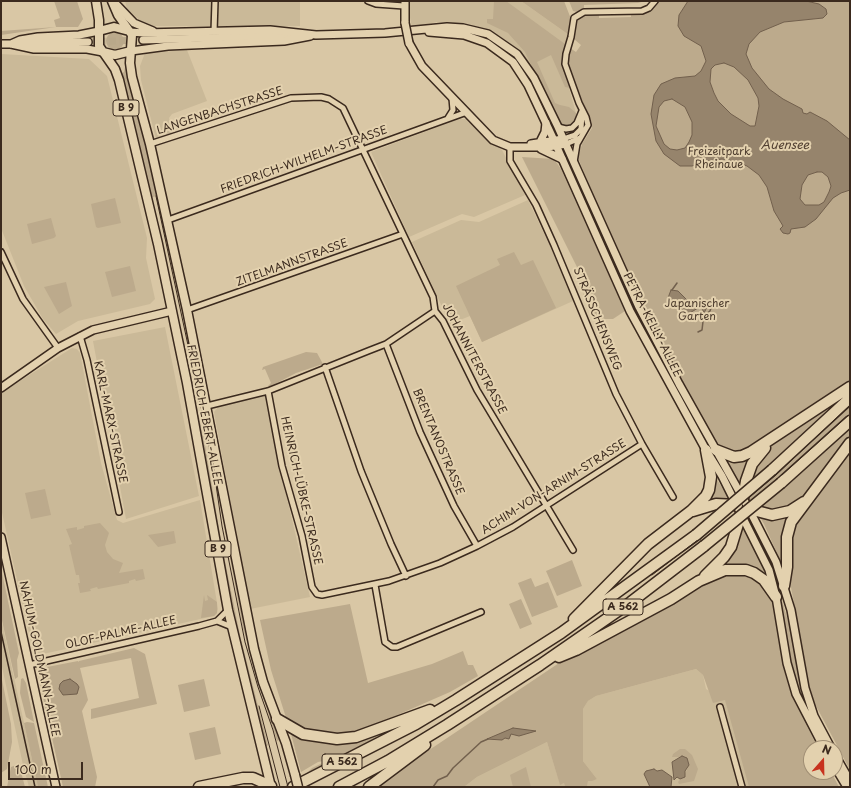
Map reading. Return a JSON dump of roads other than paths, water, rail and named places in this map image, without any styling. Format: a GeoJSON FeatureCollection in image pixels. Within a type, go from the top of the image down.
{"type":"FeatureCollection","features":[{"type":"Feature","properties":{"kind":"highway"},"geometry":{"type":"LineString","coordinates":[[562,633],[648,544],[691,511],[706,496],[711,483],[711,450],[729,456],[742,456],[777,437],[849,391]]}},
{"type":"Feature","properties":{"kind":"highway","name":"A 562"},"geometry":{"type":"LineString","coordinates":[[293,787],[416,724],[562,633],[696,535],[772,470],[849,391]]}},
{"type":"Feature","properties":{"kind":"highway","name":"A 562"},"geometry":{"type":"LineString","coordinates":[[339,787],[388,761],[447,726],[540,665],[630,602],[704,546],[781,483],[850,421]]}},
{"type":"Feature","properties":{"kind":"highway"},"geometry":{"type":"LineString","coordinates":[[699,581],[716,567],[731,547],[742,507],[746,481],[752,464],[758,455],[777,437]]}},
{"type":"Feature","properties":{"kind":"highway"},"geometry":{"type":"LineString","coordinates":[[784,586],[787,567],[786,546],[788,530],[792,522],[850,442]]}},
{"type":"Feature","properties":{"kind":"highway"},"geometry":{"type":"LineString","coordinates":[[691,511],[716,504],[742,507],[772,514],[783,513],[800,505],[815,491]]}},
{"type":"Feature","properties":{"kind":"highway"},"geometry":{"type":"LineString","coordinates":[[540,665],[576,650],[699,581],[725,570],[746,570],[764,580],[776,596]]}},
{"type":"Feature","properties":{"kind":"highway"},"geometry":{"type":"LineString","coordinates":[[277,719],[307,736],[328,739],[346,739],[380,729],[456,700]]}},
{"type":"Feature","properties":{"kind":"highway"},"geometry":{"type":"LineString","coordinates":[[369,787],[422,748],[447,726]]}},
{"type":"Feature","properties":{"kind":"highway"},"geometry":{"type":"LineString","coordinates":[[199,787],[243,778],[253,778],[271,787]]}},
{"type":"Feature","properties":{"kind":"main road","name":"B 9"},"geometry":{"type":"LineString","coordinates":[[96,1],[99,31],[98,43],[103,52]]}},
{"type":"Feature","properties":{"kind":"main road"},"geometry":{"type":"LineString","coordinates":[[112,1],[118,15],[130,32]]}},
{"type":"Feature","properties":{"kind":"main road"},"geometry":{"type":"LineString","coordinates":[[112,1],[134,23],[159,33]]}},
{"type":"Feature","properties":{"kind":"main road"},"geometry":{"type":"LineString","coordinates":[[405,3],[405,23],[409,43],[421,64],[494,140],[510,147],[565,142]]}},
{"type":"Feature","properties":{"kind":"main road"},"geometry":{"type":"LineString","coordinates":[[11,44],[38,37],[79,35],[114,27],[130,32],[159,33],[270,30],[316,35]]}},
{"type":"Feature","properties":{"kind":"main road","name":"PETRA-KELLY-ALLEE"},"geometry":{"type":"LineString","coordinates":[[419,30],[440,27],[463,28],[488,34],[499,40],[517,54],[526,66],[558,127],[639,307],[711,450]]}},
{"type":"Feature","properties":{"kind":"main road"},"geometry":{"type":"LineString","coordinates":[[143,40],[316,35],[419,30]]}},
{"type":"Feature","properties":{"kind":"main road","name":"PETRA-KELLY-ALLEE"},"geometry":{"type":"LineString","coordinates":[[419,30],[472,37],[499,50],[513,62],[522,75],[546,123],[630,311],[711,450],[742,507]]}},
{"type":"Feature","properties":{"kind":"main road","name":"B 9"},"geometry":{"type":"LineString","coordinates":[[130,32],[133,39],[131,51]]}},
{"type":"Feature","properties":{"kind":"main road"},"geometry":{"type":"LineString","coordinates":[[11,44],[34,49],[87,49],[117,55],[131,51],[168,46],[284,41],[316,35]]}},
{"type":"Feature","properties":{"kind":"main road"},"geometry":{"type":"LineString","coordinates":[[1,44],[88,42]]}},
{"type":"Feature","properties":{"kind":"main road","name":"FRIEDRICH-EBERT-ALLEE"},"geometry":{"type":"LineString","coordinates":[[131,51],[130,63],[132,78],[150,144],[168,220],[207,406],[254,649],[263,682],[286,743],[298,787]]}},
{"type":"Feature","properties":{"kind":"main road","name":"FRIEDRICH-EBERT-ALLEE"},"geometry":{"type":"LineString","coordinates":[[103,52],[115,70],[120,86],[172,311],[199,445],[228,610],[271,787]]}},
{"type":"Feature","properties":{"kind":"main road"},"geometry":{"type":"LineString","coordinates":[[538,145],[545,132],[546,123]]}},
{"type":"Feature","properties":{"kind":"main road"},"geometry":{"type":"LineString","coordinates":[[538,145],[562,159]]}},
{"type":"Feature","properties":{"kind":"main road"},"geometry":{"type":"LineString","coordinates":[[1,388],[58,348],[80,336],[100,328],[172,311]]}},
{"type":"Feature","properties":{"kind":"main road"},"geometry":{"type":"LineString","coordinates":[[742,507],[776,562],[791,610],[804,688],[814,716],[827,740]]}},
{"type":"Feature","properties":{"kind":"main road"},"geometry":{"type":"LineString","coordinates":[[742,507],[769,570],[776,596],[786,663],[796,694],[820,740]]}},
{"type":"Feature","properties":{"kind":"main road","name":"NAHUM-GOLDMANN-ALLEE"},"geometry":{"type":"LineString","coordinates":[[1,537],[56,787]]}},
{"type":"Feature","properties":{"kind":"main road"},"geometry":{"type":"LineString","coordinates":[[843,769],[850,781]]}},
{"type":"Feature","properties":{"kind":"street"},"geometry":{"type":"LineString","coordinates":[[214,32],[216,1]]}},
{"type":"Feature","properties":{"kind":"street"},"geometry":{"type":"LineString","coordinates":[[368,1],[376,4],[405,3]]}},
{"type":"Feature","properties":{"kind":"street"},"geometry":{"type":"LineString","coordinates":[[574,163],[576,150],[588,125],[565,64],[566,54],[572,37],[574,18],[584,12],[642,11],[649,8],[655,1]]}},
{"type":"Feature","properties":{"kind":"street","name":"LANGENBACHSTRASSE"},"geometry":{"type":"LineString","coordinates":[[150,144],[291,98],[309,96],[330,99],[342,108],[363,150]]}},
{"type":"Feature","properties":{"kind":"street"},"geometry":{"type":"LineString","coordinates":[[447,119],[453,110],[451,96]]}},
{"type":"Feature","properties":{"kind":"street"},"geometry":{"type":"LineString","coordinates":[[558,127],[566,129],[572,128],[577,123],[582,110]]}},
{"type":"Feature","properties":{"kind":"street"},"geometry":{"type":"LineString","coordinates":[[565,142],[581,129],[583,121],[582,110]]}},
{"type":"Feature","properties":{"kind":"street","name":"FRIEDRICH-WILHELM-STRASSE"},"geometry":{"type":"LineString","coordinates":[[168,220],[467,112]]}},
{"type":"Feature","properties":{"kind":"street"},"geometry":{"type":"LineString","coordinates":[[565,142],[581,138]]}},
{"type":"Feature","properties":{"kind":"street","name":"STRÄSSCHENSWEG"},"geometry":{"type":"LineString","coordinates":[[510,147],[510,161],[540,214],[603,366],[642,444],[673,496]]}},
{"type":"Feature","properties":{"kind":"street","name":"JOHANNITERSTRASSE"},"geometry":{"type":"LineString","coordinates":[[363,150],[433,297],[435,311],[443,320],[481,396],[573,550]]}},
{"type":"Feature","properties":{"kind":"street","name":"ZITELMANNSTRASSE"},"geometry":{"type":"LineString","coordinates":[[187,310],[403,234]]}},
{"type":"Feature","properties":{"kind":"street"},"geometry":{"type":"LineString","coordinates":[[1,252],[23,299],[58,348]]}},
{"type":"Feature","properties":{"kind":"street"},"geometry":{"type":"LineString","coordinates":[[207,406],[268,391],[386,344],[435,311]]}},
{"type":"Feature","properties":{"kind":"street","name":"KARL-MARX-STRASSE"},"geometry":{"type":"LineString","coordinates":[[80,336],[87,360],[119,512]]}},
{"type":"Feature","properties":{"kind":"street","name":"BRENTANOSTRASSE"},"geometry":{"type":"LineString","coordinates":[[386,344],[420,432],[454,506],[476,546]]}},
{"type":"Feature","properties":{"kind":"street"},"geometry":{"type":"LineString","coordinates":[[326,367],[361,471],[406,576]]}},
{"type":"Feature","properties":{"kind":"street","name":"HEINRICH-LÜBKE-STRASSE"},"geometry":{"type":"LineString","coordinates":[[268,391],[282,466],[302,536],[312,587],[317,594]]}},
{"type":"Feature","properties":{"kind":"street","name":"ACHIM-VON-ARNIM-STRASSE"},"geometry":{"type":"LineString","coordinates":[[317,594],[322,595],[375,585],[406,576],[440,563],[513,527],[642,444]]}},
{"type":"Feature","properties":{"kind":"street"},"geometry":{"type":"LineString","coordinates":[[375,585],[385,642],[392,647],[397,647],[481,612]]}},
{"type":"Feature","properties":{"kind":"street"},"geometry":{"type":"LineString","coordinates":[[228,610],[217,621],[232,627]]}},
{"type":"Feature","properties":{"kind":"street","name":"OLOF-PALME-ALLEE"},"geometry":{"type":"LineString","coordinates":[[29,665],[217,621]]}},
{"type":"Feature","properties":{"kind":"street"},"geometry":{"type":"LineString","coordinates":[[720,707],[742,787]]}},
{"type":"Feature","properties":{"kind":"water","name":"Auensee"},"geometry":{"type":"Polygon","coordinates":[[[688,1],[806,1],[819,4],[826,9],[827,14],[823,18],[784,22],[760,32],[749,44],[746,54],[752,68],[769,89],[783,99],[802,109],[803,113],[807,114],[810,112],[827,121],[850,140],[850,190],[833,198],[816,219],[805,227],[791,229],[790,233],[788,234],[783,233],[780,229],[783,226],[774,211],[767,187],[759,175],[747,166],[734,161],[722,159],[707,161],[692,166],[680,166],[664,154],[656,141],[651,114],[654,95],[661,84],[675,78],[695,76],[701,71],[706,61],[701,46],[684,36],[678,26],[679,15],[688,1]],[[724,63],[715,65],[711,69],[710,82],[714,93],[718,101],[731,114],[750,126],[755,126],[759,106],[758,98],[748,80],[734,67],[724,63]],[[672,99],[664,101],[659,107],[656,126],[664,144],[670,149],[677,150],[685,148],[692,135],[692,122],[685,107],[672,99]],[[822,172],[808,175],[802,185],[800,199],[805,205],[819,205],[824,202],[831,186],[828,177],[822,172]]]}},
{"type":"Feature","properties":{"kind":"water"},"geometry":{"type":"Polygon","coordinates":[[[671,290],[678,291],[689,302],[696,300],[695,303],[699,304],[704,300],[712,301],[712,305],[707,307],[704,313],[702,308],[698,308],[688,314],[683,312],[680,305],[675,305],[668,298],[671,290]]]}},
{"type":"Feature","properties":{"kind":"water"},"geometry":{"type":"Polygon","coordinates":[[[70,679],[79,687],[77,694],[63,695],[59,689],[60,684],[63,681],[70,679]]]}},
{"type":"Feature","properties":{"kind":"water"},"geometry":{"type":"Polygon","coordinates":[[[513,728],[536,731],[519,736],[511,734],[509,739],[487,739],[513,728]]]}},
{"type":"Feature","properties":{"kind":"water"},"geometry":{"type":"Polygon","coordinates":[[[682,756],[687,758],[689,765],[685,771],[685,777],[680,779],[677,777],[674,780],[672,762],[682,756]]]}},
{"type":"Feature","properties":{"kind":"water"},"geometry":{"type":"Polygon","coordinates":[[[654,769],[657,771],[662,770],[672,777],[671,787],[650,787],[644,774],[646,771],[654,769]]]}},
{"type":"Feature","properties":{"kind":"waterway"},"geometry":{"type":"LineString","coordinates":[[672,290],[677,283]]}},
{"type":"Feature","properties":{"kind":"waterway"},"geometry":{"type":"LineString","coordinates":[[703,316],[710,311],[712,305]]}},
{"type":"Feature","properties":{"kind":"waterway"},"geometry":{"type":"LineString","coordinates":[[698,332],[702,330],[704,313]]}},
{"type":"Feature","properties":{"kind":"waterway"},"geometry":{"type":"LineString","coordinates":[[433,787],[438,780],[447,776],[453,768],[481,742],[488,739]]}},
{"type":"Feature","properties":{"kind":"tunnel"},"geometry":{"type":"LineString","coordinates":[[88,42],[143,40]]}},
{"type":"Feature","properties":{"kind":"tram line"},"geometry":{"type":"LineString","coordinates":[[156,196],[212,457],[222,526],[245,642],[258,687],[273,730],[288,787]]}},
{"type":"Feature","properties":{"kind":"tram line"},"geometry":{"type":"LineString","coordinates":[[652,575],[699,539],[776,475],[850,405]]}},
{"type":"Feature","properties":{"kind":"tram line"},"geometry":{"type":"LineString","coordinates":[[782,475],[850,414]]}},
{"type":"Feature","properties":{"kind":"tram line"},"geometry":{"type":"LineString","coordinates":[[259,706],[280,787]]}},
{"type":"Feature","properties":{"kind":"railway"},"geometry":{"type":"LineString","coordinates":[[1,632],[35,787]]}},
{"type":"Feature","properties":{"kind":"park label","name":"Freizeitpark Rheinaue"},"geometry":{"type":"Point","coordinates":[719,158]}},
{"type":"Feature","properties":{"kind":"park label","name":"Japanischer Garten"},"geometry":{"type":"Point","coordinates":[697,310]}}]}
